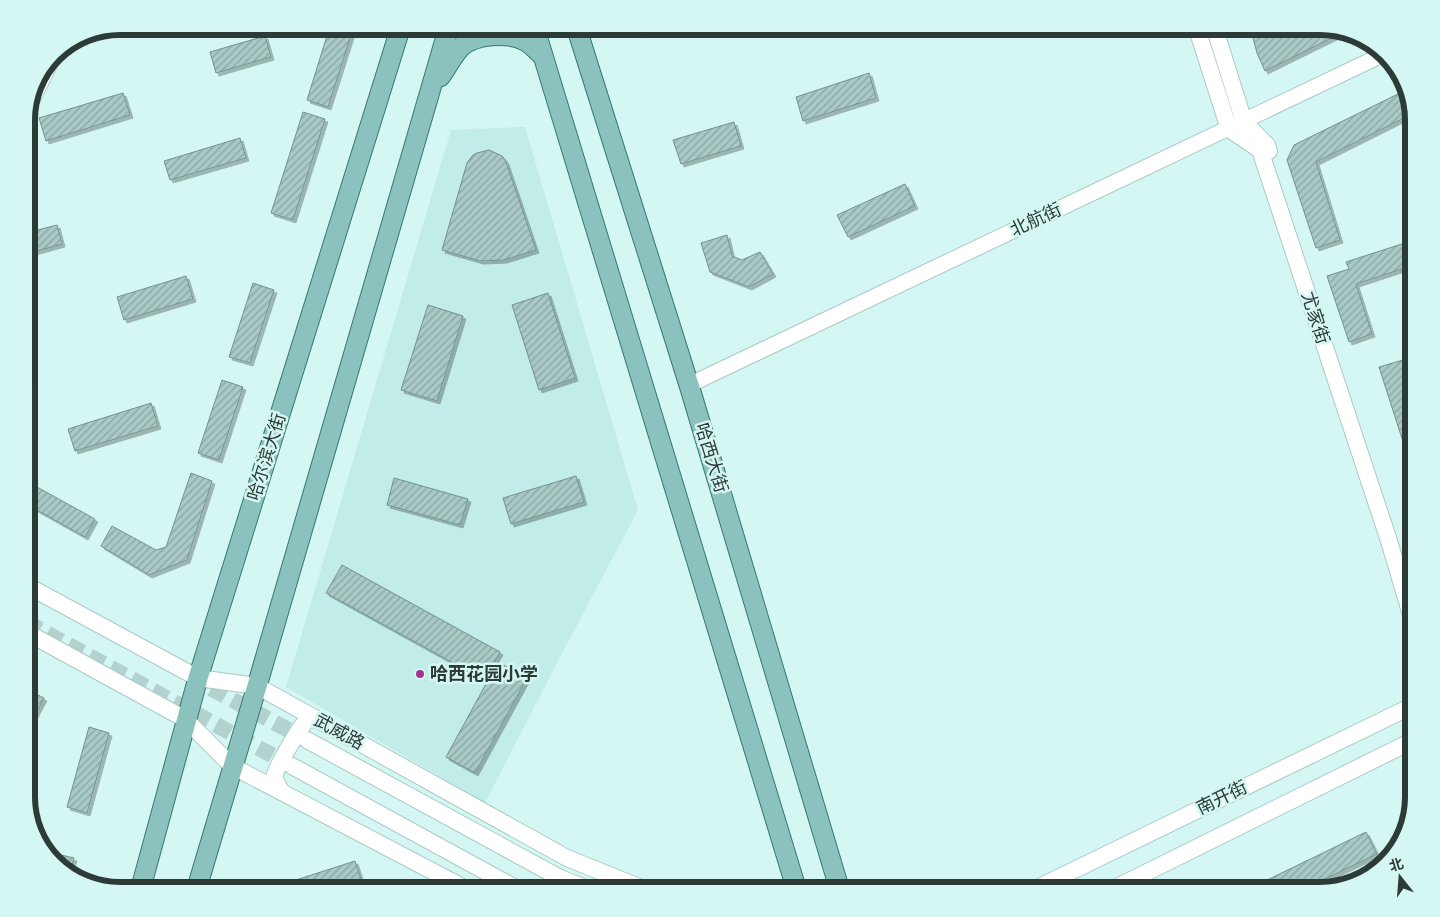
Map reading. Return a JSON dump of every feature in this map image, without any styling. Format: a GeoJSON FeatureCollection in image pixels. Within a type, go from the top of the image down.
{"type":"FeatureCollection","features":[{"type":"Feature","properties":{"kind":"main road","name":"哈尔滨大街"},"geometry":{"type":"LineString","coordinates":[[142,882],[185,719],[399,35]]}},
{"type":"Feature","properties":{"kind":"main road"},"geometry":{"type":"LineString","coordinates":[[199,882],[446,35]]}},
{"type":"Feature","properties":{"kind":"main road"},"geometry":{"type":"LineString","coordinates":[[431,90],[461,47],[474,40],[494,35],[508,36],[524,40],[543,56]]}},
{"type":"Feature","properties":{"kind":"main road"},"geometry":{"type":"LineString","coordinates":[[537,35],[793,882]]}},
{"type":"Feature","properties":{"kind":"main road","name":"哈西大街"},"geometry":{"type":"LineString","coordinates":[[579,35],[689,385],[837,882]]}},
{"type":"Feature","properties":{"kind":"main road"},"geometry":{"type":"LineString","coordinates":[[1199,35],[1229,129]]}},
{"type":"Feature","properties":{"kind":"main road","name":"尤家街"},"geometry":{"type":"LineString","coordinates":[[1217,35],[1244,122],[1267,145],[1405,560]]}},
{"type":"Feature","properties":{"kind":"main road","name":"尤家街"},"geometry":{"type":"LineString","coordinates":[[1229,129],[1260,150],[1405,594]]}},
{"type":"Feature","properties":{"kind":"main road","name":"武威路"},"geometry":{"type":"LineString","coordinates":[[35,591],[198,678],[257,686],[567,858],[627,882]]}},
{"type":"Feature","properties":{"kind":"main road"},"geometry":{"type":"LineString","coordinates":[[35,637],[185,719],[232,766],[453,882]]}},
{"type":"Feature","properties":{"kind":"main road","name":"南开街"},"geometry":{"type":"LineString","coordinates":[[1050,882],[1405,709]]}},
{"type":"Feature","properties":{"kind":"main road"},"geometry":{"type":"LineString","coordinates":[[282,792],[276,784],[275,774],[300,727],[307,720],[317,719]]}},
{"type":"Feature","properties":{"kind":"main road","name":"武威路"},"geometry":{"type":"LineString","coordinates":[[306,740],[570,882]]}},
{"type":"Feature","properties":{"kind":"main road","name":"南开街"},"geometry":{"type":"LineString","coordinates":[[1127,882],[1405,744]]}},
{"type":"Feature","properties":{"kind":"main road"},"geometry":{"type":"LineString","coordinates":[[292,766],[505,882]]}},
{"type":"Feature","properties":{"kind":"main road"},"geometry":{"type":"LineString","coordinates":[[790,871],[791,882]]}},
{"type":"Feature","properties":{"kind":"street","name":"北航街"},"geometry":{"type":"LineString","coordinates":[[689,385],[1377,57]]}},
{"type":"Feature","properties":{"kind":"shaded area"},"geometry":{"type":"Polygon","coordinates":[[[525,127],[638,510],[485,803],[286,687],[451,130],[525,127]]]}},
{"type":"Feature","properties":{"kind":"building"},"geometry":{"type":"Polygon","coordinates":[[[327,35],[351,35],[328,107],[307,100],[327,35]]]}},
{"type":"Feature","properties":{"kind":"building"},"geometry":{"type":"Polygon","coordinates":[[[1252,35],[1335,37],[1265,71],[1252,35]]]}},
{"type":"Feature","properties":{"kind":"building"},"geometry":{"type":"Polygon","coordinates":[[[265,36],[271,57],[216,73],[210,52],[265,36]]]}},
{"type":"Feature","properties":{"kind":"building"},"geometry":{"type":"Polygon","coordinates":[[[869,73],[876,98],[803,121],[796,97],[869,73]]]}},
{"type":"Feature","properties":{"kind":"building"},"geometry":{"type":"Polygon","coordinates":[[[1401,92],[1405,118],[1316,162],[1340,240],[1316,248],[1287,160],[1294,145],[1401,92]]]}},
{"type":"Feature","properties":{"kind":"building"},"geometry":{"type":"Polygon","coordinates":[[[123,93],[130,115],[46,141],[39,118],[123,93]]]}},
{"type":"Feature","properties":{"kind":"building"},"geometry":{"type":"Polygon","coordinates":[[[303,112],[325,119],[293,220],[271,213],[303,112]]]}},
{"type":"Feature","properties":{"kind":"building"},"geometry":{"type":"Polygon","coordinates":[[[734,122],[741,146],[681,164],[673,140],[734,122]]]}},
{"type":"Feature","properties":{"kind":"building"},"geometry":{"type":"Polygon","coordinates":[[[240,138],[246,158],[170,180],[164,161],[240,138]]]}},
{"type":"Feature","properties":{"kind":"building"},"geometry":{"type":"Polygon","coordinates":[[[489,150],[502,156],[506,162],[536,250],[504,260],[480,261],[442,250],[467,163],[473,155],[489,150]]]}},
{"type":"Feature","properties":{"kind":"building"},"geometry":{"type":"Polygon","coordinates":[[[905,184],[915,206],[848,237],[837,215],[905,184]]]}},
{"type":"Feature","properties":{"kind":"building"},"geometry":{"type":"Polygon","coordinates":[[[57,225],[62,244],[35,252],[35,231],[57,225]]]}},
{"type":"Feature","properties":{"kind":"building"},"geometry":{"type":"Polygon","coordinates":[[[727,235],[732,256],[742,260],[760,252],[773,274],[749,287],[710,272],[701,243],[727,235]]]}},
{"type":"Feature","properties":{"kind":"building"},"geometry":{"type":"Polygon","coordinates":[[[1405,243],[1405,268],[1356,284],[1372,334],[1349,342],[1327,276],[1349,269],[1346,262],[1405,243]]]}},
{"type":"Feature","properties":{"kind":"building"},"geometry":{"type":"Polygon","coordinates":[[[186,276],[193,299],[124,320],[117,297],[186,276]]]}},
{"type":"Feature","properties":{"kind":"building"},"geometry":{"type":"Polygon","coordinates":[[[253,283],[274,290],[250,363],[229,357],[253,283]]]}},
{"type":"Feature","properties":{"kind":"building"},"geometry":{"type":"Polygon","coordinates":[[[548,293],[575,378],[539,390],[512,305],[548,293]]]}},
{"type":"Feature","properties":{"kind":"building"},"geometry":{"type":"Polygon","coordinates":[[[428,305],[463,316],[437,401],[401,390],[428,305]]]}},
{"type":"Feature","properties":{"kind":"building"},"geometry":{"type":"Polygon","coordinates":[[[1403,360],[1405,366],[1405,448],[1379,367],[1403,360]]]}},
{"type":"Feature","properties":{"kind":"building"},"geometry":{"type":"Polygon","coordinates":[[[222,380],[243,387],[219,460],[198,453],[222,380]]]}},
{"type":"Feature","properties":{"kind":"building"},"geometry":{"type":"Polygon","coordinates":[[[151,403],[158,426],[75,451],[68,429],[151,403]]]}},
{"type":"Feature","properties":{"kind":"building"},"geometry":{"type":"Polygon","coordinates":[[[191,473],[212,481],[187,560],[149,575],[101,546],[112,526],[156,550],[166,547],[191,473]]]}},
{"type":"Feature","properties":{"kind":"building"},"geometry":{"type":"Polygon","coordinates":[[[576,476],[584,502],[511,524],[503,498],[576,476]]]}},
{"type":"Feature","properties":{"kind":"building"},"geometry":{"type":"Polygon","coordinates":[[[394,478],[468,499],[460,525],[387,505],[394,478]]]}},
{"type":"Feature","properties":{"kind":"building"},"geometry":{"type":"Polygon","coordinates":[[[35,486],[95,519],[85,537],[35,509],[35,486]]]}},
{"type":"Feature","properties":{"kind":"building"},"geometry":{"type":"Polygon","coordinates":[[[342,565],[500,652],[484,680],[326,593],[342,565]]]}},
{"type":"Feature","properties":{"kind":"building"},"geometry":{"type":"Polygon","coordinates":[[[498,662],[527,678],[475,773],[446,757],[498,662]]]}},
{"type":"Feature","properties":{"kind":"building"},"geometry":{"type":"Polygon","coordinates":[[[35,694],[44,698],[35,715],[35,694]]]}},
{"type":"Feature","properties":{"kind":"building"},"geometry":{"type":"Polygon","coordinates":[[[89,727],[109,733],[87,813],[67,807],[89,727]]]}},
{"type":"Feature","properties":{"kind":"building"},"geometry":{"type":"Polygon","coordinates":[[[1366,832],[1376,852],[1375,855],[1319,882],[1266,882],[1366,832]]]}},
{"type":"Feature","properties":{"kind":"building"},"geometry":{"type":"Polygon","coordinates":[[[57,854],[74,858],[71,867],[57,854]]]}},
{"type":"Feature","properties":{"kind":"building"},"geometry":{"type":"Polygon","coordinates":[[[355,861],[362,882],[290,882],[355,861]]]}},
{"type":"Feature","properties":{"kind":"tunnel"},"geometry":{"type":"LineString","coordinates":[[35,627],[292,766]]}},
{"type":"Feature","properties":{"kind":"tunnel"},"geometry":{"type":"LineString","coordinates":[[190,677],[307,740]]}},
{"type":"Feature","properties":{"kind":"place","name":"哈西花园小学"},"geometry":{"type":"Point","coordinates":[420,674]}}]}
